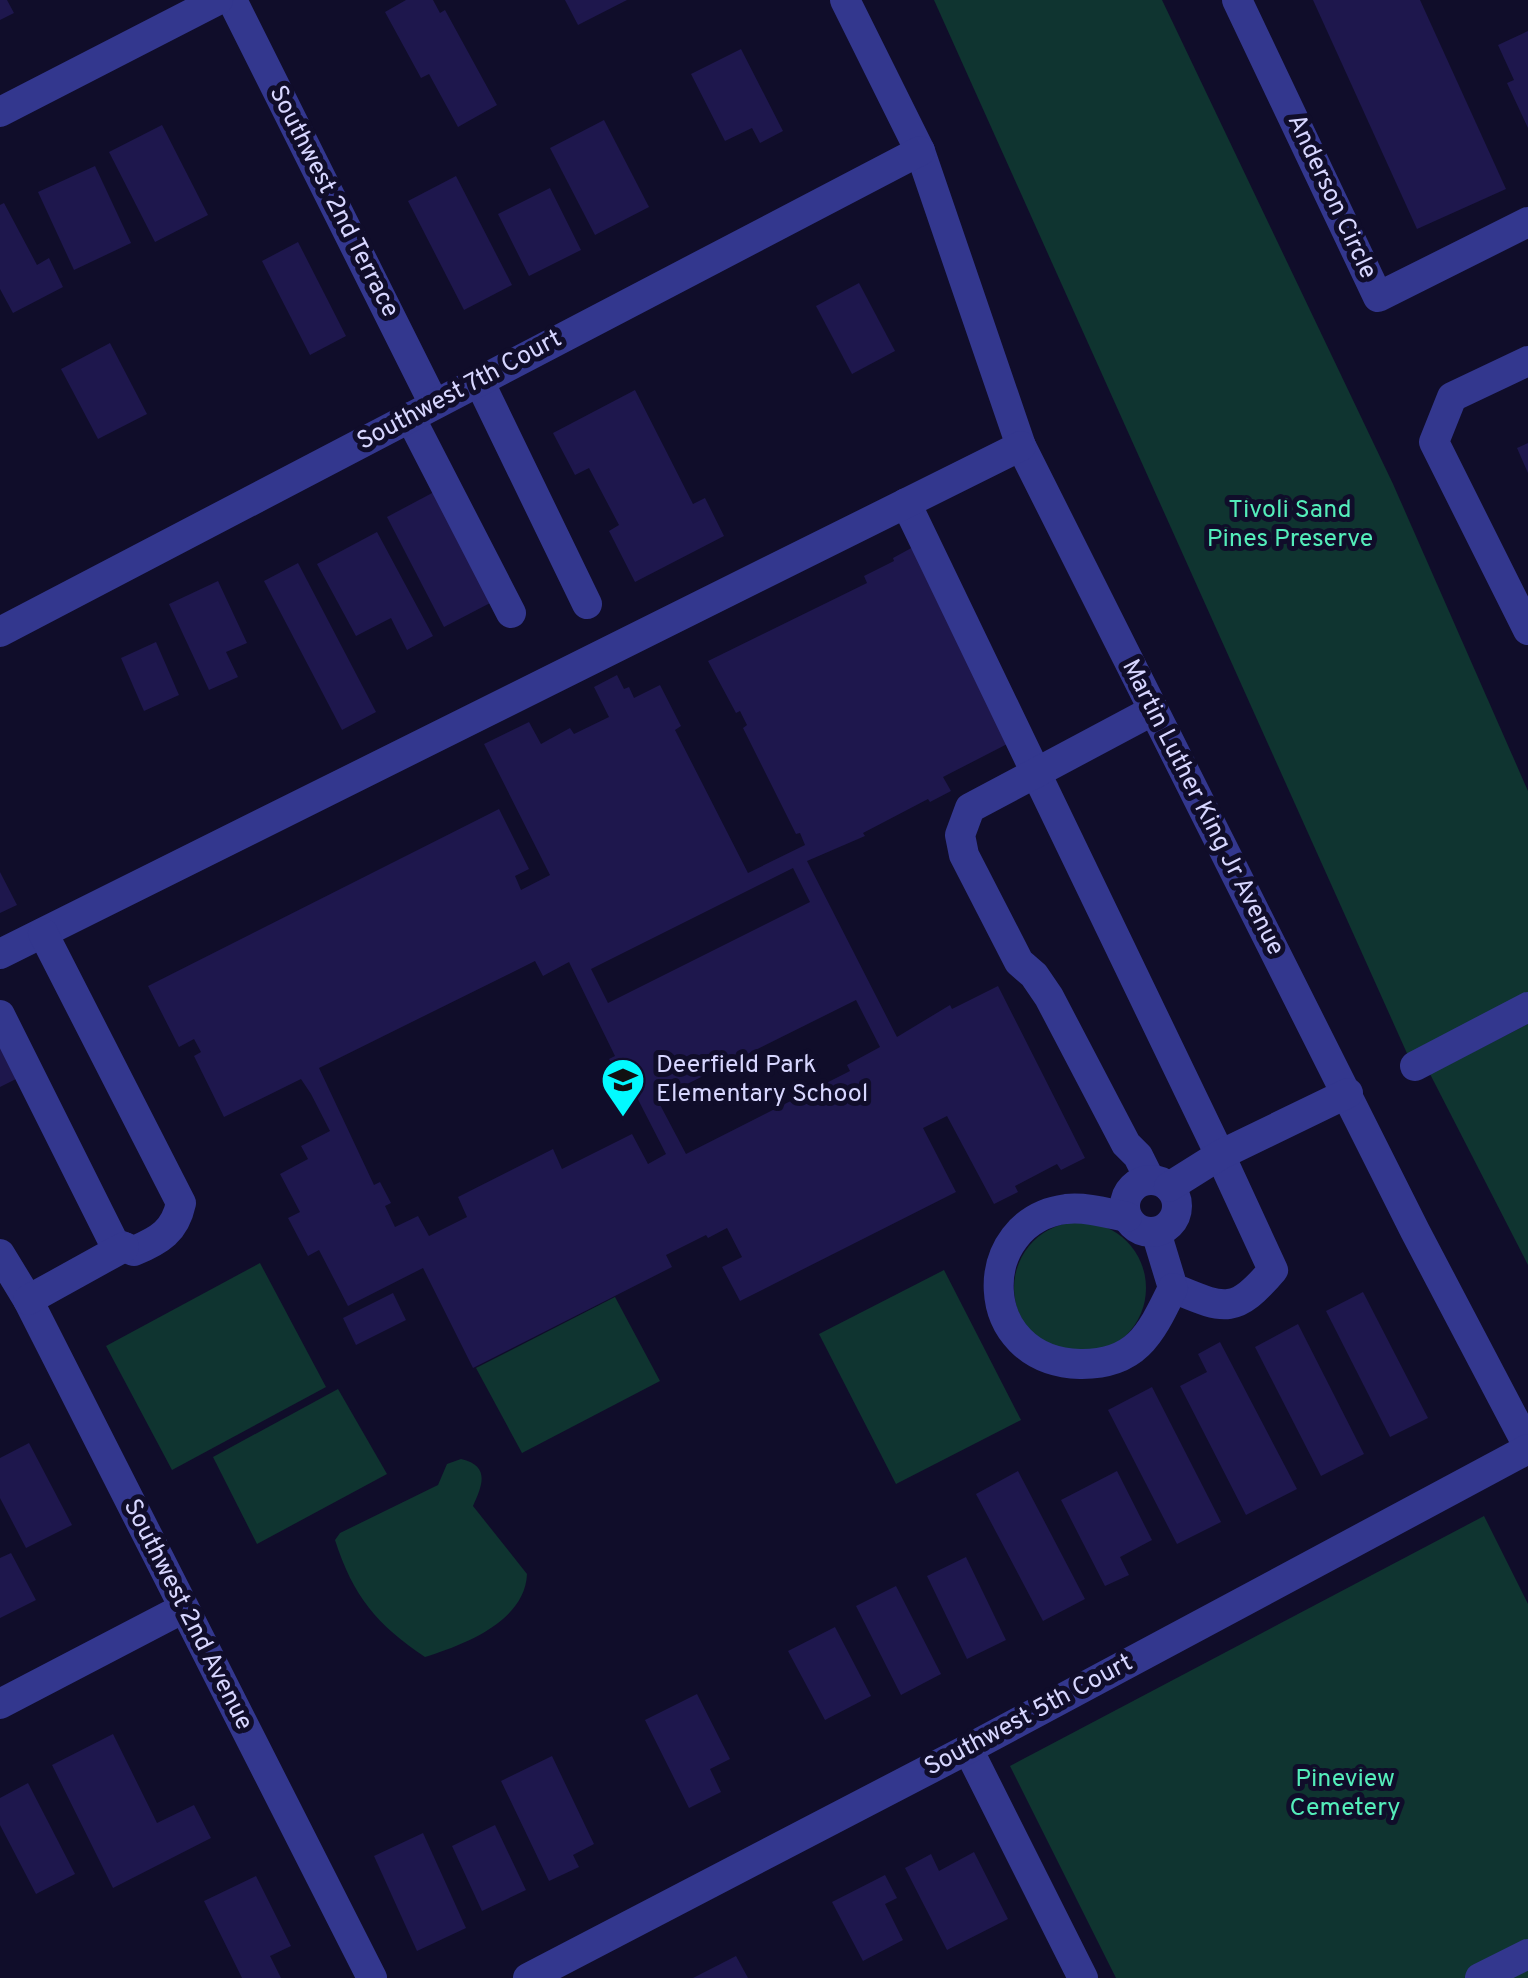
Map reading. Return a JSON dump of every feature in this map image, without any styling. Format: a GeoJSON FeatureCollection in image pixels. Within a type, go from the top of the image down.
{"type":"FeatureCollection","features":[{"type":"Feature","properties":{"kind":"street"},"geometry":{"type":"LineString","coordinates":[[0,112],[218,0]]}},
{"type":"Feature","properties":{"kind":"street","name":"Southwest 2nd Terrace"},"geometry":{"type":"LineString","coordinates":[[232,0],[422,410],[511,613]]}},
{"type":"Feature","properties":{"kind":"street","name":"Martin Luther King Jr Avenue"},"geometry":{"type":"LineString","coordinates":[[845,0],[920,151],[1021,446],[1528,1448]]}},
{"type":"Feature","properties":{"kind":"street","name":"Anderson Circle"},"geometry":{"type":"LineString","coordinates":[[1237,0],[1378,297],[1528,222]]}},
{"type":"Feature","properties":{"kind":"street","name":"Southwest 7th Court"},"geometry":{"type":"LineString","coordinates":[[0,632],[920,151]]}},
{"type":"Feature","properties":{"kind":"street"},"geometry":{"type":"LineString","coordinates":[[1528,362],[1452,397],[1434,442],[1528,630]]}},
{"type":"Feature","properties":{"kind":"street"},"geometry":{"type":"LineString","coordinates":[[480,381],[587,604]]}},
{"type":"Feature","properties":{"kind":"street"},"geometry":{"type":"LineString","coordinates":[[0,954],[1021,446]]}},
{"type":"Feature","properties":{"kind":"street"},"geometry":{"type":"LineString","coordinates":[[906,502],[1273,1270],[1250,1297],[1219,1307],[1174,1288]]}},
{"type":"Feature","properties":{"kind":"street"},"geometry":{"type":"LineString","coordinates":[[1152,711],[970,808],[960,834],[964,855],[1019,962],[1034,974],[1050,997],[1126,1144],[1159,1184],[1174,1193],[1177,1209],[1170,1224],[1156,1232],[1139,1230],[1127,1217],[1095,1210],[1064,1210],[1034,1220],[1016,1236],[1000,1265],[998,1295],[1006,1324],[1025,1348],[1059,1363],[1103,1364],[1140,1347],[1174,1288],[1156,1232]]}},
{"type":"Feature","properties":{"kind":"street"},"geometry":{"type":"LineString","coordinates":[[0,1015],[114,1243],[134,1252],[158,1240],[176,1223],[181,1202],[42,933]]}},
{"type":"Feature","properties":{"kind":"street"},"geometry":{"type":"LineString","coordinates":[[1415,1066],[1528,1007]]}},
{"type":"Feature","properties":{"kind":"street"},"geometry":{"type":"LineString","coordinates":[[1127,1217],[1126,1199],[1136,1184],[1159,1184],[1348,1093]]}},
{"type":"Feature","properties":{"kind":"street"},"geometry":{"type":"LineString","coordinates":[[28,1300],[124,1247]]}},
{"type":"Feature","properties":{"kind":"street","name":"Southwest 2nd Avenue"},"geometry":{"type":"LineString","coordinates":[[0,1254],[28,1300],[372,1978]]}},
{"type":"Feature","properties":{"kind":"street","name":"Southwest 5th Court"},"geometry":{"type":"LineString","coordinates":[[528,1978],[968,1749],[1528,1448]]}},
{"type":"Feature","properties":{"kind":"street"},"geometry":{"type":"LineString","coordinates":[[0,1704],[182,1609]]}},
{"type":"Feature","properties":{"kind":"street"},"geometry":{"type":"LineString","coordinates":[[968,1749],[1084,1978]]}},
{"type":"Feature","properties":{"kind":"street"},"geometry":{"type":"LineString","coordinates":[[1480,1978],[1528,1954]]}},
{"type":"Feature","properties":{"kind":"green space","name":"Tivoli Sand Pines Preserve"},"geometry":{"type":"Polygon","coordinates":[[[934,0],[1162,0],[1393,484],[1528,791],[1528,1004],[1410,1060],[934,0]]]}},
{"type":"Feature","properties":{"kind":"green space"},"geometry":{"type":"Polygon","coordinates":[[[1528,1024],[1528,1265],[1430,1074],[1528,1024]]]}},
{"type":"Feature","properties":{"kind":"green space"},"geometry":{"type":"Polygon","coordinates":[[[1080,1222],[1105,1227],[1126,1242],[1141,1263],[1146,1288],[1141,1313],[1126,1334],[1105,1349],[1080,1354],[1055,1349],[1034,1334],[1019,1313],[1014,1288],[1019,1263],[1034,1242],[1055,1227],[1080,1222]]]}},
{"type":"Feature","properties":{"kind":"green space"},"geometry":{"type":"Polygon","coordinates":[[[260,1263],[326,1387],[172,1470],[106,1346],[260,1263]]]}},
{"type":"Feature","properties":{"kind":"green space"},"geometry":{"type":"Polygon","coordinates":[[[944,1270],[1021,1420],[896,1484],[819,1334],[944,1270]]]}},
{"type":"Feature","properties":{"kind":"green space"},"geometry":{"type":"Polygon","coordinates":[[[615,1297],[660,1381],[522,1453],[476,1368],[615,1297]]]}},
{"type":"Feature","properties":{"kind":"green space"},"geometry":{"type":"Polygon","coordinates":[[[338,1389],[387,1474],[257,1544],[213,1457],[338,1389]]]}},
{"type":"Feature","properties":{"kind":"green space"},"geometry":{"type":"Polygon","coordinates":[[[461,1459],[477,1466],[480,1472],[481,1484],[473,1506],[527,1574],[524,1591],[516,1606],[489,1629],[425,1657],[393,1633],[369,1608],[350,1577],[335,1540],[340,1533],[438,1485],[447,1464],[461,1459]]]}},
{"type":"Feature","properties":{"kind":"green space","name":"Pineview Cemetery"},"geometry":{"type":"Polygon","coordinates":[[[1484,1516],[1528,1604],[1528,1978],[1116,1978],[1010,1766],[1484,1516]]]}},
{"type":"Feature","properties":{"kind":"building"},"geometry":{"type":"Polygon","coordinates":[[[0,0],[7,0],[14,13],[0,20],[0,0]]]}},
{"type":"Feature","properties":{"kind":"building"},"geometry":{"type":"Polygon","coordinates":[[[406,0],[433,0],[440,13],[445,10],[497,105],[458,127],[429,74],[421,78],[385,12],[406,0]]]}},
{"type":"Feature","properties":{"kind":"building"},"geometry":{"type":"Polygon","coordinates":[[[565,0],[627,0],[578,25],[565,0]]]}},
{"type":"Feature","properties":{"kind":"building"},"geometry":{"type":"Polygon","coordinates":[[[1313,0],[1420,0],[1506,189],[1417,229],[1313,0]]]}},
{"type":"Feature","properties":{"kind":"building"},"geometry":{"type":"Polygon","coordinates":[[[1528,31],[1528,128],[1507,83],[1514,80],[1498,45],[1528,31]]]}},
{"type":"Feature","properties":{"kind":"building"},"geometry":{"type":"Polygon","coordinates":[[[741,49],[783,131],[760,143],[752,128],[725,141],[691,74],[741,49]]]}},
{"type":"Feature","properties":{"kind":"building"},"geometry":{"type":"Polygon","coordinates":[[[604,120],[649,207],[595,235],[550,148],[604,120]]]}},
{"type":"Feature","properties":{"kind":"building"},"geometry":{"type":"Polygon","coordinates":[[[162,125],[208,215],[155,242],[109,152],[162,125]]]}},
{"type":"Feature","properties":{"kind":"building"},"geometry":{"type":"Polygon","coordinates":[[[95,166],[131,243],[74,270],[38,192],[95,166]]]}},
{"type":"Feature","properties":{"kind":"building"},"geometry":{"type":"Polygon","coordinates":[[[456,176],[512,285],[464,310],[408,201],[456,176]]]}},
{"type":"Feature","properties":{"kind":"building"},"geometry":{"type":"Polygon","coordinates":[[[550,188],[581,250],[529,276],[498,214],[550,188]]]}},
{"type":"Feature","properties":{"kind":"building"},"geometry":{"type":"Polygon","coordinates":[[[4,203],[37,265],[49,258],[63,287],[13,313],[0,289],[0,205],[4,203]]]}},
{"type":"Feature","properties":{"kind":"building"},"geometry":{"type":"Polygon","coordinates":[[[298,242],[346,336],[310,355],[262,261],[298,242]]]}},
{"type":"Feature","properties":{"kind":"building"},"geometry":{"type":"Polygon","coordinates":[[[859,283],[895,351],[852,374],[816,306],[859,283]]]}},
{"type":"Feature","properties":{"kind":"building"},"geometry":{"type":"Polygon","coordinates":[[[110,343],[147,414],[98,439],[61,369],[110,343]]]}},
{"type":"Feature","properties":{"kind":"building"},"geometry":{"type":"Polygon","coordinates":[[[635,390],[693,504],[705,498],[724,536],[635,582],[609,531],[619,525],[589,468],[575,475],[553,433],[635,390]]]}},
{"type":"Feature","properties":{"kind":"building"},"geometry":{"type":"Polygon","coordinates":[[[1528,443],[1528,473],[1517,448],[1528,443]]]}},
{"type":"Feature","properties":{"kind":"building"},"geometry":{"type":"Polygon","coordinates":[[[434,492],[492,602],[444,627],[387,517],[434,492]]]}},
{"type":"Feature","properties":{"kind":"building"},"geometry":{"type":"Polygon","coordinates":[[[377,532],[433,636],[407,650],[391,618],[356,636],[317,564],[377,532]]]}},
{"type":"Feature","properties":{"kind":"building"},"geometry":{"type":"Polygon","coordinates":[[[915,546],[1015,740],[943,777],[951,791],[807,861],[897,1037],[950,1005],[952,1009],[998,986],[1085,1158],[1061,1170],[1057,1164],[1015,1186],[1018,1192],[994,1204],[947,1116],[923,1128],[956,1192],[740,1301],[722,1267],[742,1257],[727,1228],[708,1238],[706,1235],[666,1255],[672,1267],[473,1368],[423,1268],[348,1306],[319,1250],[308,1256],[288,1218],[300,1212],[280,1174],[308,1159],[301,1146],[330,1131],[311,1094],[301,1079],[224,1117],[194,1056],[201,1052],[194,1039],[179,1047],[148,986],[499,809],[529,869],[515,876],[521,890],[550,875],[484,744],[529,722],[541,744],[570,728],[574,734],[609,717],[594,687],[617,675],[634,698],[660,685],[681,726],[675,730],[748,873],[805,845],[743,728],[747,725],[740,711],[736,713],[708,661],[867,583],[864,576],[894,561],[893,558],[915,546]],[[793,868],[591,969],[608,1003],[810,902],[793,868]],[[535,961],[319,1068],[374,1185],[380,1182],[391,1203],[385,1206],[395,1227],[418,1216],[429,1236],[467,1217],[458,1197],[553,1149],[562,1169],[632,1134],[648,1164],[666,1154],[626,1076],[621,1079],[609,1059],[615,1056],[569,962],[543,976],[535,961]],[[856,1000],[657,1099],[686,1154],[850,1071],[847,1065],[880,1047],[856,1000]]]}},
{"type":"Feature","properties":{"kind":"building"},"geometry":{"type":"Polygon","coordinates":[[[298,563],[376,712],[342,730],[264,581],[298,563]]]}},
{"type":"Feature","properties":{"kind":"building"},"geometry":{"type":"Polygon","coordinates":[[[218,581],[247,643],[226,652],[238,677],[209,690],[169,604],[218,581]]]}},
{"type":"Feature","properties":{"kind":"building"},"geometry":{"type":"Polygon","coordinates":[[[156,642],[179,695],[144,711],[121,658],[156,642]]]}},
{"type":"Feature","properties":{"kind":"building"},"geometry":{"type":"Polygon","coordinates":[[[0,872],[17,905],[0,913],[0,872]]]}},
{"type":"Feature","properties":{"kind":"building"},"geometry":{"type":"Polygon","coordinates":[[[0,1043],[18,1078],[0,1087],[0,1043]]]}},
{"type":"Feature","properties":{"kind":"building"},"geometry":{"type":"Polygon","coordinates":[[[1363,1292],[1428,1418],[1390,1437],[1326,1311],[1363,1292]]]}},
{"type":"Feature","properties":{"kind":"building"},"geometry":{"type":"Polygon","coordinates":[[[393,1293],[406,1320],[356,1345],[343,1318],[393,1293]]]}},
{"type":"Feature","properties":{"kind":"building"},"geometry":{"type":"Polygon","coordinates":[[[1298,1324],[1364,1454],[1321,1476],[1255,1347],[1298,1324]]]}},
{"type":"Feature","properties":{"kind":"building"},"geometry":{"type":"Polygon","coordinates":[[[1220,1342],[1297,1489],[1246,1515],[1180,1386],[1207,1372],[1198,1354],[1220,1342]]]}},
{"type":"Feature","properties":{"kind":"building"},"geometry":{"type":"Polygon","coordinates":[[[1152,1387],[1221,1522],[1177,1544],[1108,1410],[1152,1387]]]}},
{"type":"Feature","properties":{"kind":"building"},"geometry":{"type":"Polygon","coordinates":[[[29,1443],[72,1525],[26,1548],[0,1498],[0,1458],[29,1443]]]}},
{"type":"Feature","properties":{"kind":"building"},"geometry":{"type":"Polygon","coordinates":[[[1018,1471],[1085,1599],[1043,1621],[976,1494],[1018,1471]]]}},
{"type":"Feature","properties":{"kind":"building"},"geometry":{"type":"Polygon","coordinates":[[[1117,1471],[1152,1540],[1120,1557],[1129,1575],[1105,1586],[1061,1500],[1117,1471]]]}},
{"type":"Feature","properties":{"kind":"building"},"geometry":{"type":"Polygon","coordinates":[[[11,1553],[36,1600],[0,1618],[0,1558],[11,1553]]]}},
{"type":"Feature","properties":{"kind":"building"},"geometry":{"type":"Polygon","coordinates":[[[966,1557],[1006,1640],[967,1659],[927,1576],[966,1557]]]}},
{"type":"Feature","properties":{"kind":"building"},"geometry":{"type":"Polygon","coordinates":[[[896,1586],[941,1674],[901,1695],[856,1606],[896,1586]]]}},
{"type":"Feature","properties":{"kind":"building"},"geometry":{"type":"Polygon","coordinates":[[[835,1627],[871,1696],[825,1720],[788,1651],[835,1627]]]}},
{"type":"Feature","properties":{"kind":"building"},"geometry":{"type":"Polygon","coordinates":[[[697,1694],[730,1759],[710,1769],[721,1792],[689,1808],[645,1720],[697,1694]]]}},
{"type":"Feature","properties":{"kind":"building"},"geometry":{"type":"Polygon","coordinates":[[[113,1734],[157,1823],[194,1805],[211,1838],[113,1888],[52,1765],[113,1734]]]}},
{"type":"Feature","properties":{"kind":"building"},"geometry":{"type":"Polygon","coordinates":[[[552,1756],[594,1844],[573,1855],[579,1867],[549,1881],[501,1781],[552,1756]]]}},
{"type":"Feature","properties":{"kind":"building"},"geometry":{"type":"Polygon","coordinates":[[[28,1783],[75,1874],[36,1894],[0,1825],[0,1798],[28,1783]]]}},
{"type":"Feature","properties":{"kind":"building"},"geometry":{"type":"Polygon","coordinates":[[[495,1825],[526,1890],[482,1911],[452,1846],[495,1825]]]}},
{"type":"Feature","properties":{"kind":"building"},"geometry":{"type":"Polygon","coordinates":[[[423,1833],[466,1928],[417,1951],[374,1856],[423,1833]]]}},
{"type":"Feature","properties":{"kind":"building"},"geometry":{"type":"Polygon","coordinates":[[[974,1852],[1008,1919],[947,1950],[905,1868],[931,1854],[939,1871],[974,1852]]]}},
{"type":"Feature","properties":{"kind":"building"},"geometry":{"type":"Polygon","coordinates":[[[885,1875],[897,1898],[885,1904],[903,1940],[863,1961],[832,1902],[885,1875]]]}},
{"type":"Feature","properties":{"kind":"building"},"geometry":{"type":"Polygon","coordinates":[[[256,1876],[291,1946],[270,1956],[281,1978],[242,1978],[204,1901],[256,1876]]]}},
{"type":"Feature","properties":{"kind":"building"},"geometry":{"type":"Polygon","coordinates":[[[736,1956],[748,1978],[693,1978],[736,1956]]]}},
{"type":"Feature","properties":{"kind":"place","name":"Deerfield Park Elementary School"},"geometry":{"type":"Point","coordinates":[623,1118]}}]}
